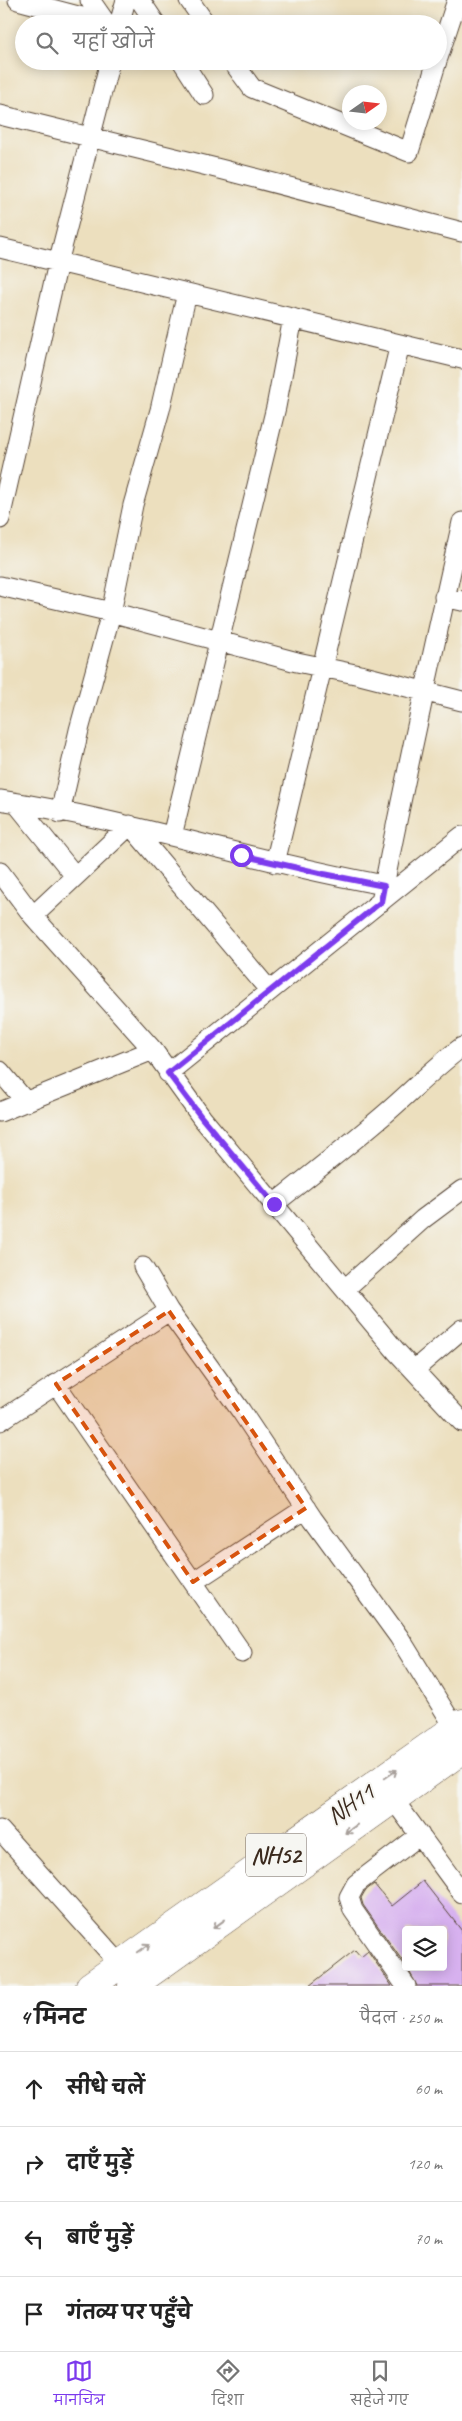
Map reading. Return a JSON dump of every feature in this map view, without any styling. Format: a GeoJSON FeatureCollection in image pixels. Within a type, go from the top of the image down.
{"type":"FeatureCollection","features":[{"type":"Feature","properties":{"kind":"highway","name":"NH52"},"geometry":{"type":"LineString","coordinates":[[126,1975],[393,1799],[460,1734]]}},
{"type":"Feature","properties":{"kind":"highway","name":"NH11"},"geometry":{"type":"LineString","coordinates":[[90,1986],[126,1975],[460,1734]]}},
{"type":"Feature","properties":{"kind":"street"},"geometry":{"type":"LineString","coordinates":[[18,0],[41,3],[79,15]]}},
{"type":"Feature","properties":{"kind":"street"},"geometry":{"type":"LineString","coordinates":[[90,0],[101,15]]}},
{"type":"Feature","properties":{"kind":"street"},"geometry":{"type":"LineString","coordinates":[[122,15],[126,0]]}},
{"type":"Feature","properties":{"kind":"street"},"geometry":{"type":"LineString","coordinates":[[140,0],[150,15]]}},
{"type":"Feature","properties":{"kind":"street"},"geometry":{"type":"LineString","coordinates":[[188,0],[199,15]]}},
{"type":"Feature","properties":{"kind":"street"},"geometry":{"type":"LineString","coordinates":[[447,32],[457,0]]}},
{"type":"Feature","properties":{"kind":"street"},"geometry":{"type":"LineString","coordinates":[[0,519],[58,262],[108,70]]}},
{"type":"Feature","properties":{"kind":"street"},"geometry":{"type":"LineString","coordinates":[[188,70],[204,95]]}},
{"type":"Feature","properties":{"kind":"street"},"geometry":{"type":"LineString","coordinates":[[239,70],[252,88],[409,152],[435,70]]}},
{"type":"Feature","properties":{"kind":"street"},"geometry":{"type":"LineString","coordinates":[[0,115],[220,169],[462,232]]}},
{"type":"Feature","properties":{"kind":"street"},"geometry":{"type":"LineString","coordinates":[[0,248],[462,359]]}},
{"type":"Feature","properties":{"kind":"street"},"geometry":{"type":"LineString","coordinates":[[60,813],[79,730],[111,612],[133,504],[160,410],[187,293]]}},
{"type":"Feature","properties":{"kind":"street"},"geometry":{"type":"LineString","coordinates":[[172,836],[276,407],[293,318]]}},
{"type":"Feature","properties":{"kind":"street"},"geometry":{"type":"LineString","coordinates":[[275,863],[335,606],[400,344]]}},
{"type":"Feature","properties":{"kind":"street"},"geometry":{"type":"LineString","coordinates":[[383,894],[395,824],[425,691],[453,599],[462,522]]}},
{"type":"Feature","properties":{"kind":"street"},"geometry":{"type":"LineString","coordinates":[[0,586],[111,612],[322,668],[462,701]]}},
{"type":"Feature","properties":{"kind":"street"},"geometry":{"type":"LineString","coordinates":[[8,802],[172,836],[383,894]]}},
{"type":"Feature","properties":{"kind":"street"},"geometry":{"type":"LineString","coordinates":[[8,802],[75,876]]}},
{"type":"Feature","properties":{"kind":"street"},"geometry":{"type":"LineString","coordinates":[[33,916],[130,826]]}},
{"type":"Feature","properties":{"kind":"street"},"geometry":{"type":"LineString","coordinates":[[130,826],[270,990]]}},
{"type":"Feature","properties":{"kind":"street"},"geometry":{"type":"LineString","coordinates":[[168,1073],[383,894],[462,836]]}},
{"type":"Feature","properties":{"kind":"street"},"geometry":{"type":"LineString","coordinates":[[0,872],[33,916],[152,1050],[202,1118],[345,1290],[462,1422]]}},
{"type":"Feature","properties":{"kind":"street"},"geometry":{"type":"LineString","coordinates":[[274,1204],[335,1156],[443,1061],[462,1047]]}},
{"type":"Feature","properties":{"kind":"street"},"geometry":{"type":"LineString","coordinates":[[0,1112],[152,1050]]}},
{"type":"Feature","properties":{"kind":"street"},"geometry":{"type":"LineString","coordinates":[[0,1071],[26,1102]]}},
{"type":"Feature","properties":{"kind":"street"},"geometry":{"type":"LineString","coordinates":[[345,1290],[423,1219],[462,1190]]}},
{"type":"Feature","properties":{"kind":"street"},"geometry":{"type":"LineString","coordinates":[[143,1267],[169,1311],[306,1508],[399,1637],[460,1734]]}},
{"type":"Feature","properties":{"kind":"street"},"geometry":{"type":"LineString","coordinates":[[0,1421],[169,1311]]}},
{"type":"Feature","properties":{"kind":"street"},"geometry":{"type":"LineString","coordinates":[[414,1370],[462,1329]]}},
{"type":"Feature","properties":{"kind":"street"},"geometry":{"type":"LineString","coordinates":[[56,1384],[242,1654]]}},
{"type":"Feature","properties":{"kind":"street"},"geometry":{"type":"LineString","coordinates":[[193,1582],[306,1508]]}},
{"type":"Feature","properties":{"kind":"street"},"geometry":{"type":"LineString","coordinates":[[393,1799],[462,1893]]}},
{"type":"Feature","properties":{"kind":"street"},"geometry":{"type":"LineString","coordinates":[[0,1830],[126,1975]]}},
{"type":"Feature","properties":{"kind":"street"},"geometry":{"type":"LineString","coordinates":[[405,1986],[353,1910],[349,1897],[356,1884],[420,1835]]}},
{"type":"Feature","properties":{"kind":"highlighted area"},"geometry":{"type":"Polygon","coordinates":[[[169,1311],[306,1508],[193,1582],[56,1384],[169,1311]]]}},
{"type":"Feature","properties":{"kind":"building"},"geometry":{"type":"Polygon","coordinates":[[[423,1881],[462,1931],[462,1986],[417,1986],[409,1971],[447,1971],[447,1926],[402,1926],[402,1960],[363,1905],[361,1898],[365,1891],[374,1884],[392,1906],[423,1881]]]}},
{"type":"Feature","properties":{"kind":"building"},"geometry":{"type":"Polygon","coordinates":[[[355,1950],[361,1957],[368,1951],[392,1986],[309,1986],[355,1950]]]}},
{"type":"Feature","properties":{"kind":"route"},"geometry":{"type":"LineString","coordinates":[[241,855],[384,886],[381,902],[168,1073],[202,1118],[274,1204]]}}]}
